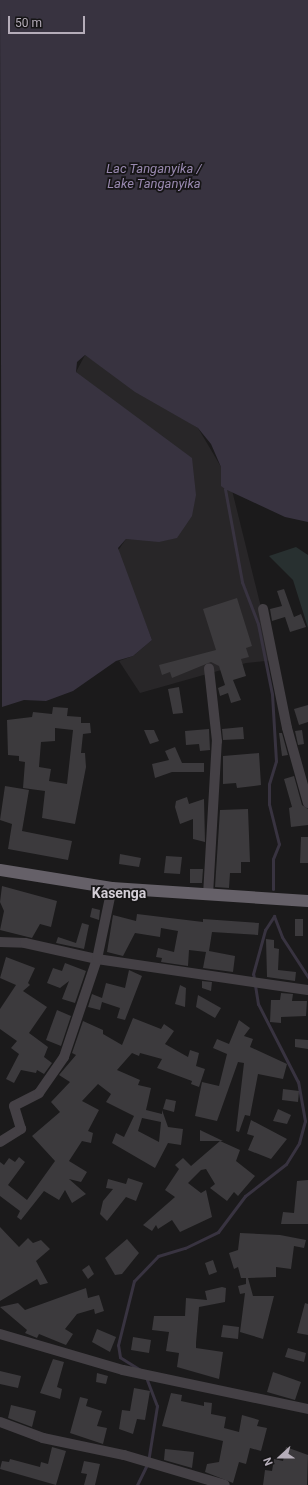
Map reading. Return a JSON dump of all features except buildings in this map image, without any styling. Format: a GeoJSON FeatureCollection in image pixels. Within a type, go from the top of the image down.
{"type":"FeatureCollection","features":[{"type":"Feature","properties":{"kind":"highway"},"geometry":{"type":"LineString","coordinates":[[0,870],[112,888],[308,900]]}},
{"type":"Feature","properties":{"kind":"street"},"geometry":{"type":"LineString","coordinates":[[263,609],[287,728],[308,803]]}},
{"type":"Feature","properties":{"kind":"street"},"geometry":{"type":"LineString","coordinates":[[208,895],[217,741],[209,668]]}},
{"type":"Feature","properties":{"kind":"street"},"geometry":{"type":"LineString","coordinates":[[0,1142],[21,1129],[14,1106],[39,1093],[64,1057],[98,959],[112,888]]}},
{"type":"Feature","properties":{"kind":"street"},"geometry":{"type":"LineString","coordinates":[[0,942],[25,943],[98,959],[308,990]]}},
{"type":"Feature","properties":{"kind":"street"},"geometry":{"type":"LineString","coordinates":[[0,1334],[123,1370],[308,1409]]}},
{"type":"Feature","properties":{"kind":"street"},"geometry":{"type":"LineString","coordinates":[[0,1422],[43,1438],[124,1455],[225,1485]]}},
{"type":"Feature","properties":{"kind":"shaded area"},"geometry":{"type":"Polygon","coordinates":[[[85,355],[198,428],[230,482],[274,660],[246,663],[140,693],[119,661],[133,656],[152,640],[117,552],[126,539],[169,540],[76,372],[85,355]]]}},
{"type":"Feature","properties":{"kind":"shaded area"},"geometry":{"type":"Polygon","coordinates":[[[296,547],[308,555],[308,628],[293,580],[269,556],[296,547]]]}},
{"type":"Feature","properties":{"kind":"water","name":"Lac Tanganyika / Lake Tanganyika"},"geometry":{"type":"Polygon","coordinates":[[[0,0],[308,0],[308,522],[285,517],[225,489],[221,486],[221,467],[211,444],[198,428],[135,392],[85,355],[77,362],[76,372],[192,458],[196,495],[192,516],[177,538],[159,542],[126,539],[118,548],[152,640],[133,656],[116,661],[73,691],[46,701],[24,700],[2,707],[0,0]]]}},
{"type":"Feature","properties":{"kind":"waterway"},"geometry":{"type":"LineString","coordinates":[[225,489],[242,582],[258,624],[272,694],[276,761],[269,784],[269,804],[279,844],[273,859],[273,889]]}},
{"type":"Feature","properties":{"kind":"waterway"},"geometry":{"type":"LineString","coordinates":[[274,916],[282,937],[308,977]]}},
{"type":"Feature","properties":{"kind":"waterway"},"geometry":{"type":"LineString","coordinates":[[142,1371],[120,1357],[118,1345],[134,1281],[158,1256],[185,1248],[218,1232],[245,1196],[286,1164],[299,1143],[305,1121],[298,1082],[258,1004],[253,974],[265,930],[274,916]]}},
{"type":"Feature","properties":{"kind":"waterway"},"geometry":{"type":"LineString","coordinates":[[137,1485],[148,1462],[157,1406],[146,1377]]}},
{"type":"Feature","properties":{"kind":"district","name":"Kasenga"},"geometry":{"type":"Point","coordinates":[119,893]}}]}
